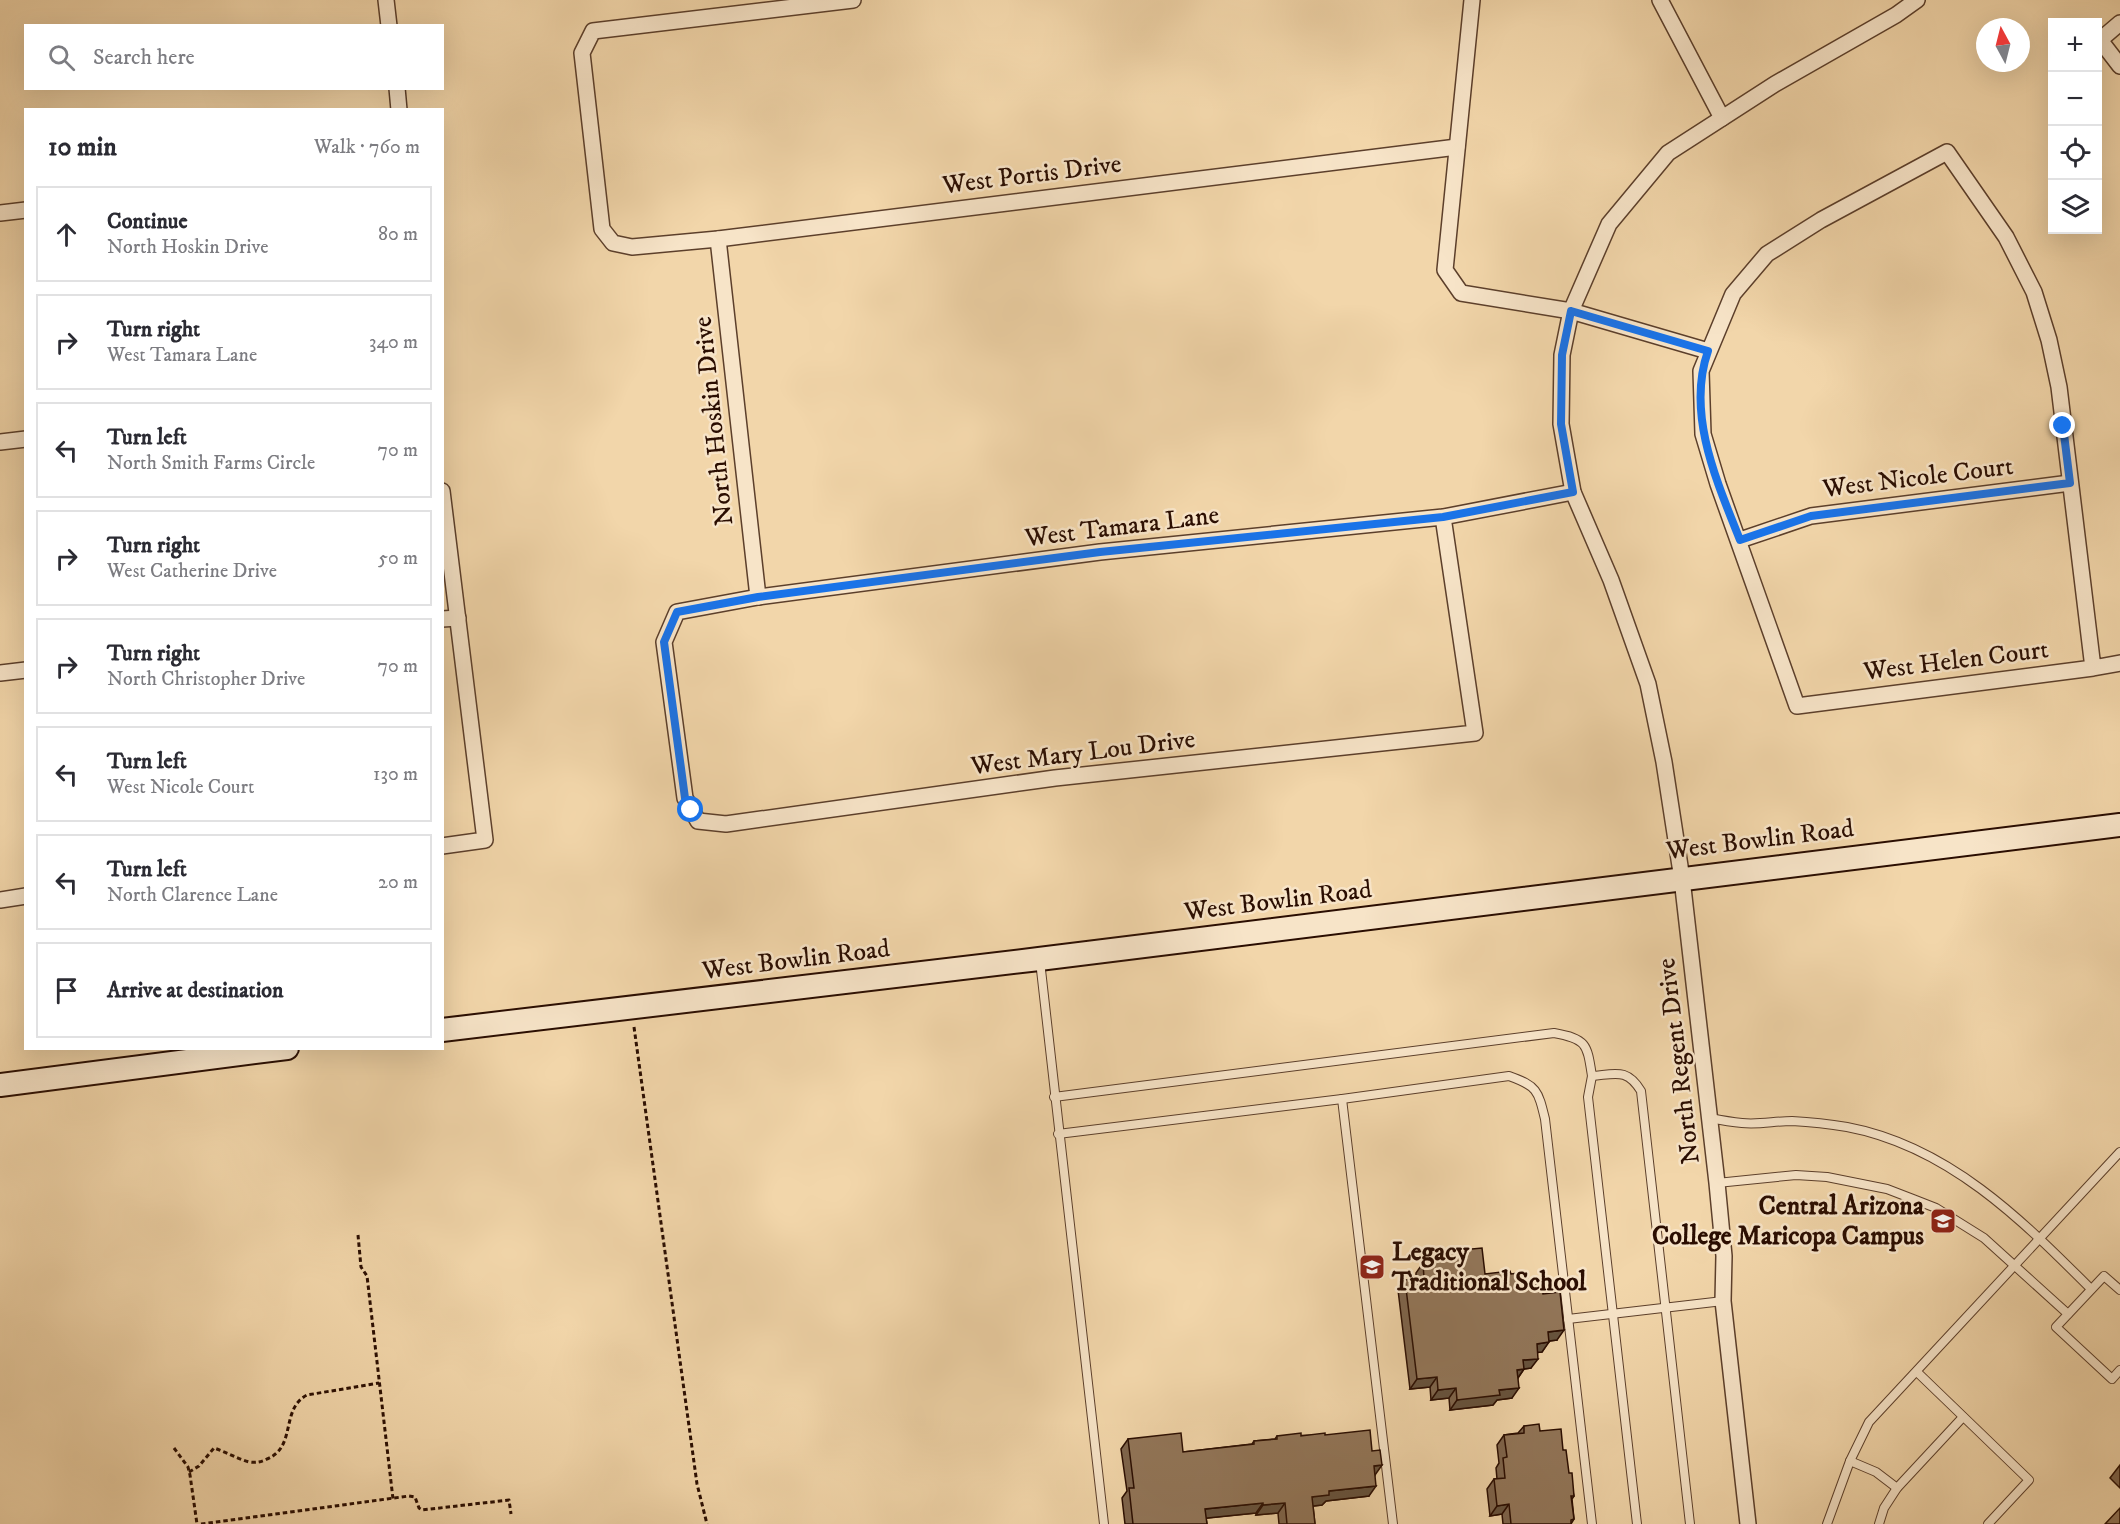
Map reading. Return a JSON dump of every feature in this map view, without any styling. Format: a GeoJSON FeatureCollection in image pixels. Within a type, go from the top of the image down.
{"type":"FeatureCollection","features":[{"type":"Feature","properties":{"kind":"street"},"geometry":{"type":"LineString","coordinates":[[386,0],[389,24]]}},
{"type":"Feature","properties":{"kind":"street","name":"West Portis Drive"},"geometry":{"type":"LineString","coordinates":[[853,0],[592,31],[582,53],[602,229],[613,243],[632,247],[718,238],[1457,147]]}},
{"type":"Feature","properties":{"kind":"street"},"geometry":{"type":"LineString","coordinates":[[1472,0],[1445,270],[1461,293],[1571,311],[1708,351]]}},
{"type":"Feature","properties":{"kind":"street"},"geometry":{"type":"LineString","coordinates":[[1660,0],[1722,118]]}},
{"type":"Feature","properties":{"kind":"street","name":"North Regent Drive"},"geometry":{"type":"LineString","coordinates":[[1748,1524],[1724,1300],[1724,1256],[1710,1118],[1682,879],[1664,762],[1648,684],[1611,580],[1573,492],[1561,424],[1562,355],[1571,311],[1609,224],[1668,153],[1775,84],[1896,15],[1917,0]]}},
{"type":"Feature","properties":{"kind":"street"},"geometry":{"type":"LineString","coordinates":[[2120,23],[2100,40],[2120,66]]}},
{"type":"Feature","properties":{"kind":"street"},"geometry":{"type":"LineString","coordinates":[[397,90],[399,108]]}},
{"type":"Feature","properties":{"kind":"street"},"geometry":{"type":"LineString","coordinates":[[1740,540],[1718,484],[1703,434],[1701,371],[1733,294],[1767,254],[1821,220],[1947,152],[2006,237],[2034,292],[2049,340],[2059,387],[2093,668]]}},
{"type":"Feature","properties":{"kind":"street"},"geometry":{"type":"LineString","coordinates":[[0,213],[24,210]]}},
{"type":"Feature","properties":{"kind":"street","name":"North Hoskin Drive"},"geometry":{"type":"LineString","coordinates":[[718,238],[758,597]]}},
{"type":"Feature","properties":{"kind":"street"},"geometry":{"type":"LineString","coordinates":[[0,442],[24,439]]}},
{"type":"Feature","properties":{"kind":"street","name":"West Nicole Court"},"geometry":{"type":"LineString","coordinates":[[1740,540],[1811,516],[2070,483]]}},
{"type":"Feature","properties":{"kind":"street","name":"West Tamara Lane"},"geometry":{"type":"LineString","coordinates":[[698,821],[685,798],[664,642],[677,612],[758,597],[1100,552],[1443,517],[1573,492]]}},
{"type":"Feature","properties":{"kind":"street"},"geometry":{"type":"LineString","coordinates":[[444,507],[485,840],[444,846]]}},
{"type":"Feature","properties":{"kind":"street","name":"West Mary Lou Drive"},"geometry":{"type":"LineString","coordinates":[[698,821],[726,824],[1055,778],[1474,733],[1443,517]]}},
{"type":"Feature","properties":{"kind":"street","name":"West Helen Court"},"geometry":{"type":"LineString","coordinates":[[1740,540],[1797,706],[2120,663]]}},
{"type":"Feature","properties":{"kind":"street"},"geometry":{"type":"LineString","coordinates":[[444,620],[458,618]]}},
{"type":"Feature","properties":{"kind":"street"},"geometry":{"type":"LineString","coordinates":[[0,673],[24,670]]}},
{"type":"Feature","properties":{"kind":"street","name":"West Bowlin Road"},"geometry":{"type":"LineString","coordinates":[[444,1030],[1040,959],[2120,825]]}},
{"type":"Feature","properties":{"kind":"street"},"geometry":{"type":"LineString","coordinates":[[0,900],[24,896]]}},
{"type":"Feature","properties":{"kind":"street"},"geometry":{"type":"LineString","coordinates":[[0,1084],[271,1050]]}},
{"type":"Feature","properties":{"kind":"lane"},"geometry":{"type":"LineString","coordinates":[[1040,959],[1058,1134],[1104,1524]]}},
{"type":"Feature","properties":{"kind":"lane"},"geometry":{"type":"LineString","coordinates":[[1054,1097],[1554,1034],[1576,1037],[1588,1051],[1592,1076],[1588,1097],[1637,1524]]}},
{"type":"Feature","properties":{"kind":"lane"},"geometry":{"type":"LineString","coordinates":[[1592,1076],[1620,1074],[1634,1079],[1641,1091],[1690,1524]]}},
{"type":"Feature","properties":{"kind":"lane"},"geometry":{"type":"LineString","coordinates":[[1058,1134],[1509,1076],[1529,1083],[1539,1097],[1545,1119],[1592,1524]]}},
{"type":"Feature","properties":{"kind":"lane"},"geometry":{"type":"LineString","coordinates":[[1342,1099],[1393,1524]]}},
{"type":"Feature","properties":{"kind":"lane"},"geometry":{"type":"LineString","coordinates":[[1710,1118],[1743,1123],[1791,1121],[1818,1123],[1878,1135],[1908,1146],[1966,1176],[1987,1192],[2039,1238],[2091,1289]]}},
{"type":"Feature","properties":{"kind":"lane"},"geometry":{"type":"LineString","coordinates":[[1827,1524],[1850,1461],[1869,1422],[2120,1152]]}},
{"type":"Feature","properties":{"kind":"lane"},"geometry":{"type":"LineString","coordinates":[[1717,1183],[1796,1175],[1827,1177],[1887,1189],[1936,1208],[1984,1238],[2068,1314]]}},
{"type":"Feature","properties":{"kind":"lane"},"geometry":{"type":"LineString","coordinates":[[2120,1290],[2104,1276],[2056,1327],[2112,1379],[2120,1370]]}},
{"type":"Feature","properties":{"kind":"lane"},"geometry":{"type":"LineString","coordinates":[[1568,1319],[1724,1300]]}},
{"type":"Feature","properties":{"kind":"lane"},"geometry":{"type":"LineString","coordinates":[[1917,1372],[2029,1480],[1989,1524]]}},
{"type":"Feature","properties":{"kind":"lane"},"geometry":{"type":"LineString","coordinates":[[1879,1524],[1884,1508],[1897,1488],[1963,1417]]}},
{"type":"Feature","properties":{"kind":"lane"},"geometry":{"type":"LineString","coordinates":[[1850,1461],[1876,1472],[1897,1488]]}},
{"type":"Feature","properties":{"kind":"path"},"geometry":{"type":"LineString","coordinates":[[632,1008],[697,1484],[707,1524]]}},
{"type":"Feature","properties":{"kind":"path"},"geometry":{"type":"LineString","coordinates":[[358,1235],[361,1268],[366,1276],[393,1499]]}},
{"type":"Feature","properties":{"kind":"path"},"geometry":{"type":"LineString","coordinates":[[189,1472],[199,1466],[214,1448],[249,1462],[271,1458],[281,1450],[286,1442],[292,1410],[301,1398],[307,1395],[379,1383]]}},
{"type":"Feature","properties":{"kind":"path"},"geometry":{"type":"LineString","coordinates":[[174,1448],[188,1467],[199,1524],[415,1497],[422,1510],[509,1500],[511,1514]]}},
{"type":"Feature","properties":{"kind":"building"},"geometry":{"type":"Polygon","coordinates":[[[1482,1248],[1485,1274],[1510,1271],[1511,1274],[1527,1272],[1528,1286],[1542,1284],[1543,1294],[1560,1292],[1564,1330],[1548,1332],[1549,1342],[1537,1344],[1538,1359],[1523,1360],[1524,1369],[1517,1370],[1519,1388],[1499,1390],[1500,1395],[1457,1400],[1456,1388],[1438,1390],[1437,1377],[1417,1379],[1405,1280],[1424,1278],[1423,1263],[1441,1261],[1440,1252],[1482,1248]]]}},
{"type":"Feature","properties":{"kind":"building"},"geometry":{"type":"Polygon","coordinates":[[[1539,1424],[1540,1431],[1561,1429],[1563,1450],[1566,1450],[1569,1473],[1572,1473],[1574,1496],[1571,1496],[1574,1519],[1571,1520],[1571,1524],[1511,1524],[1509,1504],[1497,1506],[1494,1479],[1505,1478],[1503,1458],[1507,1457],[1504,1435],[1524,1433],[1524,1426],[1539,1424]]]}},
{"type":"Feature","properties":{"kind":"building"},"geometry":{"type":"Polygon","coordinates":[[[1370,1430],[1372,1451],[1380,1450],[1382,1465],[1374,1466],[1376,1486],[1329,1491],[1329,1495],[1312,1497],[1315,1524],[1287,1524],[1285,1503],[1263,1505],[1263,1503],[1205,1509],[1207,1524],[1133,1524],[1129,1488],[1134,1488],[1128,1439],[1181,1433],[1183,1452],[1254,1444],[1254,1441],[1277,1439],[1277,1436],[1301,1433],[1301,1436],[1325,1433],[1325,1435],[1370,1430]]]}},
{"type":"Feature","properties":{"kind":"building"},"geometry":{"type":"Polygon","coordinates":[[[2120,1508],[2120,1524],[2105,1524],[2120,1508]]]}},
{"type":"Feature","properties":{"kind":"place","name":"Central Arizona College Maricopa Campus"},"geometry":{"type":"Point","coordinates":[1943,1221]}},
{"type":"Feature","properties":{"kind":"place","name":"Legacy Traditional School"},"geometry":{"type":"Point","coordinates":[1372,1267]}},
{"type":"Feature","properties":{"kind":"route"},"geometry":{"type":"LineString","coordinates":[[691,810],[685,798],[664,642],[677,612],[758,597],[1100,552],[1443,517],[1573,492],[1561,424],[1562,355],[1571,311],[1708,351],[1701,371],[1703,434],[1718,484],[1740,540],[1811,516],[2070,483],[2063,426]]}}]}
